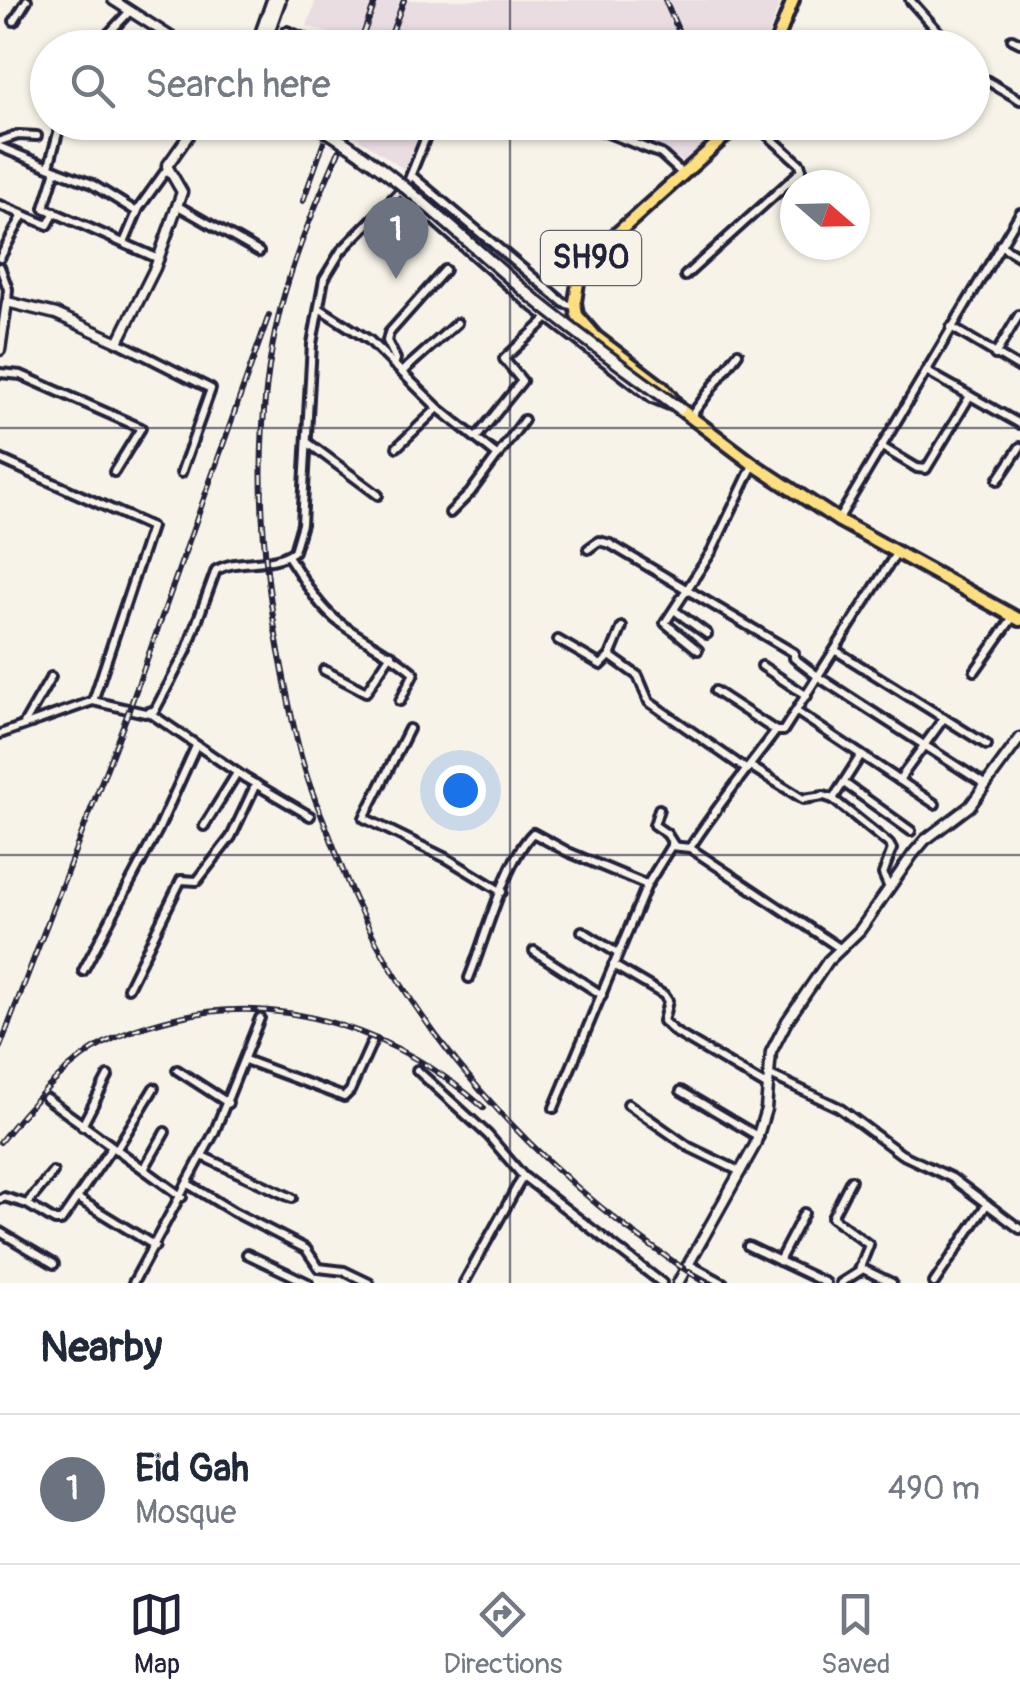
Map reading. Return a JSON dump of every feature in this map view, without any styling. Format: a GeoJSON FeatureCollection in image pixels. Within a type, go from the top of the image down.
{"type":"FeatureCollection","features":[{"type":"Feature","properties":{"kind":"main road"},"geometry":{"type":"LineString","coordinates":[[269,30],[280,0]]}},
{"type":"Feature","properties":{"kind":"main road"},"geometry":{"type":"LineString","coordinates":[[781,30],[792,0]]}},
{"type":"Feature","properties":{"kind":"main road"},"geometry":{"type":"LineString","coordinates":[[338,140],[378,166],[530,296],[680,408]]}},
{"type":"Feature","properties":{"kind":"main road","name":"SH90"},"geometry":{"type":"LineString","coordinates":[[721,140],[585,265],[577,283],[576,307],[584,325],[663,388],[680,408],[753,464],[838,520],[1016,618]]}},
{"type":"Feature","properties":{"kind":"street"},"geometry":{"type":"LineString","coordinates":[[14,21],[26,0]]}},
{"type":"Feature","properties":{"kind":"street"},"geometry":{"type":"LineString","coordinates":[[113,0],[160,30]]}},
{"type":"Feature","properties":{"kind":"street"},"geometry":{"type":"LineString","coordinates":[[261,30],[272,0]]}},
{"type":"Feature","properties":{"kind":"street"},"geometry":{"type":"LineString","coordinates":[[910,0],[937,30]]}},
{"type":"Feature","properties":{"kind":"street"},"geometry":{"type":"LineString","coordinates":[[112,30],[130,11]]}},
{"type":"Feature","properties":{"kind":"street"},"geometry":{"type":"LineString","coordinates":[[1012,39],[1020,43]]}},
{"type":"Feature","properties":{"kind":"street"},"geometry":{"type":"LineString","coordinates":[[990,82],[1020,100]]}},
{"type":"Feature","properties":{"kind":"street"},"geometry":{"type":"LineString","coordinates":[[0,144],[18,135],[30,136]]}},
{"type":"Feature","properties":{"kind":"street"},"geometry":{"type":"LineString","coordinates":[[57,140],[44,208],[158,259]]}},
{"type":"Feature","properties":{"kind":"street"},"geometry":{"type":"LineString","coordinates":[[124,243],[137,212],[186,140]]}},
{"type":"Feature","properties":{"kind":"street"},"geometry":{"type":"LineString","coordinates":[[150,713],[169,690],[216,570],[225,565],[288,556],[298,546],[312,344],[324,279],[334,260],[401,192],[425,140]]}},
{"type":"Feature","properties":{"kind":"street"},"geometry":{"type":"LineString","coordinates":[[626,140],[662,154],[682,174]]}},
{"type":"Feature","properties":{"kind":"street"},"geometry":{"type":"LineString","coordinates":[[685,276],[802,170],[773,140]]}},
{"type":"Feature","properties":{"kind":"street"},"geometry":{"type":"LineString","coordinates":[[0,144],[90,183],[137,212]]}},
{"type":"Feature","properties":{"kind":"street"},"geometry":{"type":"LineString","coordinates":[[118,342],[158,259],[178,206],[182,188],[167,169]]}},
{"type":"Feature","properties":{"kind":"street"},"geometry":{"type":"LineString","coordinates":[[411,175],[564,303],[576,307]]}},
{"type":"Feature","properties":{"kind":"street"},"geometry":{"type":"LineString","coordinates":[[401,192],[548,318],[652,398],[680,408]]}},
{"type":"Feature","properties":{"kind":"street"},"geometry":{"type":"LineString","coordinates":[[0,205],[48,226],[55,212]]}},
{"type":"Feature","properties":{"kind":"street"},"geometry":{"type":"LineString","coordinates":[[178,206],[259,252]]}},
{"type":"Feature","properties":{"kind":"street"},"geometry":{"type":"LineString","coordinates":[[838,520],[1020,213]]}},
{"type":"Feature","properties":{"kind":"street"},"geometry":{"type":"LineString","coordinates":[[0,258],[22,215]]}},
{"type":"Feature","properties":{"kind":"street"},"geometry":{"type":"LineString","coordinates":[[1000,245],[1020,257]]}},
{"type":"Feature","properties":{"kind":"street"},"geometry":{"type":"LineString","coordinates":[[0,268],[7,302],[0,350]]}},
{"type":"Feature","properties":{"kind":"street"},"geometry":{"type":"LineString","coordinates":[[394,365],[396,359],[387,341],[388,334],[444,270]]}},
{"type":"Feature","properties":{"kind":"street"},"geometry":{"type":"LineString","coordinates":[[7,302],[56,314],[211,389],[181,474]]}},
{"type":"Feature","properties":{"kind":"street"},"geometry":{"type":"LineString","coordinates":[[319,308],[369,340],[438,408],[498,456]]}},
{"type":"Feature","properties":{"kind":"street"},"geometry":{"type":"LineString","coordinates":[[995,354],[1019,314]]}},
{"type":"Feature","properties":{"kind":"street"},"geometry":{"type":"LineString","coordinates":[[476,438],[522,382],[504,358],[548,318]]}},
{"type":"Feature","properties":{"kind":"street"},"geometry":{"type":"LineString","coordinates":[[402,373],[457,323]]}},
{"type":"Feature","properties":{"kind":"street"},"geometry":{"type":"LineString","coordinates":[[951,327],[1020,368]]}},
{"type":"Feature","properties":{"kind":"street"},"geometry":{"type":"LineString","coordinates":[[690,416],[738,352]]}},
{"type":"Feature","properties":{"kind":"street"},"geometry":{"type":"LineString","coordinates":[[926,371],[1020,424]]}},
{"type":"Feature","properties":{"kind":"street"},"geometry":{"type":"LineString","coordinates":[[0,373],[21,375],[141,428],[114,472]]}},
{"type":"Feature","properties":{"kind":"street"},"geometry":{"type":"LineString","coordinates":[[882,446],[926,469],[970,396]]}},
{"type":"Feature","properties":{"kind":"street"},"geometry":{"type":"LineString","coordinates":[[397,447],[438,408]]}},
{"type":"Feature","properties":{"kind":"street"},"geometry":{"type":"LineString","coordinates":[[450,513],[524,420]]}},
{"type":"Feature","properties":{"kind":"street"},"geometry":{"type":"LineString","coordinates":[[306,442],[378,495]]}},
{"type":"Feature","properties":{"kind":"street"},"geometry":{"type":"LineString","coordinates":[[998,480],[1020,447]]}},
{"type":"Feature","properties":{"kind":"street"},"geometry":{"type":"LineString","coordinates":[[0,459],[151,526],[93,701]]}},
{"type":"Feature","properties":{"kind":"street"},"geometry":{"type":"LineString","coordinates":[[698,650],[665,624],[725,526],[753,464]]}},
{"type":"Feature","properties":{"kind":"street"},"geometry":{"type":"LineString","coordinates":[[588,549],[599,542],[610,544],[688,590],[794,653],[794,658],[820,678],[987,786]]}},
{"type":"Feature","properties":{"kind":"street"},"geometry":{"type":"LineString","coordinates":[[716,691],[776,731],[783,731],[898,552]]}},
{"type":"Feature","properties":{"kind":"street"},"geometry":{"type":"LineString","coordinates":[[288,556],[338,622],[391,654],[414,675],[400,701]]}},
{"type":"Feature","properties":{"kind":"street"},"geometry":{"type":"LineString","coordinates":[[674,610],[707,634]]}},
{"type":"Feature","properties":{"kind":"street"},"geometry":{"type":"LineString","coordinates":[[975,671],[1016,618]]}},
{"type":"Feature","properties":{"kind":"street"},"geometry":{"type":"LineString","coordinates":[[558,640],[599,665],[610,656],[622,627]]}},
{"type":"Feature","properties":{"kind":"street"},"geometry":{"type":"LineString","coordinates":[[835,650],[987,744]]}},
{"type":"Feature","properties":{"kind":"street"},"geometry":{"type":"LineString","coordinates":[[324,670],[366,692],[391,654]]}},
{"type":"Feature","properties":{"kind":"street"},"geometry":{"type":"LineString","coordinates":[[610,656],[638,676],[650,702],[803,800],[824,796],[833,799],[891,846],[883,874],[889,888]]}},
{"type":"Feature","properties":{"kind":"street"},"geometry":{"type":"LineString","coordinates":[[762,666],[807,696]]}},
{"type":"Feature","properties":{"kind":"street"},"geometry":{"type":"LineString","coordinates":[[24,724],[51,678]]}},
{"type":"Feature","properties":{"kind":"street"},"geometry":{"type":"LineString","coordinates":[[0,734],[93,701],[150,713],[310,816]]}},
{"type":"Feature","properties":{"kind":"street"},"geometry":{"type":"LineString","coordinates":[[797,712],[935,804]]}},
{"type":"Feature","properties":{"kind":"street"},"geometry":{"type":"LineString","coordinates":[[899,780],[944,718]]}},
{"type":"Feature","properties":{"kind":"street"},"geometry":{"type":"LineString","coordinates":[[409,729],[364,818],[448,859],[502,892]]}},
{"type":"Feature","properties":{"kind":"street"},"geometry":{"type":"LineString","coordinates":[[690,848],[718,804],[776,731]]}},
{"type":"Feature","properties":{"kind":"street"},"geometry":{"type":"LineString","coordinates":[[678,1283],[758,1137],[766,1109],[772,1052],[787,1020],[828,961],[860,930],[924,840],[954,821],[987,786],[1020,738]]}},
{"type":"Feature","properties":{"kind":"street"},"geometry":{"type":"LineString","coordinates":[[83,971],[158,830],[196,746]]}},
{"type":"Feature","properties":{"kind":"street"},"geometry":{"type":"LineString","coordinates":[[833,799],[861,756]]}},
{"type":"Feature","properties":{"kind":"street"},"geometry":{"type":"LineString","coordinates":[[204,826],[237,772]]}},
{"type":"Feature","properties":{"kind":"street"},"geometry":{"type":"LineString","coordinates":[[844,783],[911,832]]}},
{"type":"Feature","properties":{"kind":"street"},"geometry":{"type":"LineString","coordinates":[[128,988],[181,880],[197,881],[222,852],[256,784]]}},
{"type":"Feature","properties":{"kind":"street"},"geometry":{"type":"LineString","coordinates":[[659,809],[654,825],[674,845],[690,848],[842,948]]}},
{"type":"Feature","properties":{"kind":"street"},"geometry":{"type":"LineString","coordinates":[[469,978],[502,892],[532,833],[647,885]]}},
{"type":"Feature","properties":{"kind":"street"},"geometry":{"type":"LineString","coordinates":[[554,1108],[647,885],[664,852],[674,845]]}},
{"type":"Feature","properties":{"kind":"street"},"geometry":{"type":"LineString","coordinates":[[582,931],[617,953]]}},
{"type":"Feature","properties":{"kind":"street"},"geometry":{"type":"LineString","coordinates":[[534,951],[602,995]]}},
{"type":"Feature","properties":{"kind":"street"},"geometry":{"type":"LineString","coordinates":[[613,964],[664,995],[668,1001],[663,1021],[675,1032],[768,1087]]}},
{"type":"Feature","properties":{"kind":"street"},"geometry":{"type":"LineString","coordinates":[[133,1283],[182,1197],[228,1103],[260,1018]]}},
{"type":"Feature","properties":{"kind":"street"},"geometry":{"type":"LineString","coordinates":[[245,1060],[344,1098],[372,1042]]}},
{"type":"Feature","properties":{"kind":"street"},"geometry":{"type":"LineString","coordinates":[[177,1070],[228,1103]]}},
{"type":"Feature","properties":{"kind":"street"},"geometry":{"type":"LineString","coordinates":[[417,1070],[488,1135],[523,1176],[662,1283]]}},
{"type":"Feature","properties":{"kind":"street"},"geometry":{"type":"LineString","coordinates":[[767,1074],[838,1107],[901,1154],[946,1174],[1020,1230]]}},
{"type":"Feature","properties":{"kind":"street"},"geometry":{"type":"LineString","coordinates":[[82,1126],[108,1076]]}},
{"type":"Feature","properties":{"kind":"street"},"geometry":{"type":"LineString","coordinates":[[0,1199],[6,1197],[28,1204],[58,1222],[154,1088]]}},
{"type":"Feature","properties":{"kind":"street"},"geometry":{"type":"LineString","coordinates":[[681,1091],[758,1137]]}},
{"type":"Feature","properties":{"kind":"street"},"geometry":{"type":"LineString","coordinates":[[46,1098],[182,1197]]}},
{"type":"Feature","properties":{"kind":"street"},"geometry":{"type":"LineString","coordinates":[[628,1104],[689,1147],[741,1172]]}},
{"type":"Feature","properties":{"kind":"street"},"geometry":{"type":"LineString","coordinates":[[144,1169],[165,1132]]}},
{"type":"Feature","properties":{"kind":"street"},"geometry":{"type":"LineString","coordinates":[[202,1156],[292,1198]]}},
{"type":"Feature","properties":{"kind":"street"},"geometry":{"type":"LineString","coordinates":[[28,1204],[53,1172]]}},
{"type":"Feature","properties":{"kind":"street"},"geometry":{"type":"LineString","coordinates":[[464,1283],[523,1176]]}},
{"type":"Feature","properties":{"kind":"street"},"geometry":{"type":"LineString","coordinates":[[841,1283],[859,1270],[869,1245],[832,1217],[851,1180]]}},
{"type":"Feature","properties":{"kind":"street"},"geometry":{"type":"LineString","coordinates":[[188,1184],[310,1252],[319,1268],[344,1271],[369,1283]]}},
{"type":"Feature","properties":{"kind":"street"},"geometry":{"type":"LineString","coordinates":[[77,1198],[155,1246]]}},
{"type":"Feature","properties":{"kind":"street"},"geometry":{"type":"LineString","coordinates":[[934,1283],[987,1204]]}},
{"type":"Feature","properties":{"kind":"street"},"geometry":{"type":"LineString","coordinates":[[779,1261],[804,1213]]}},
{"type":"Feature","properties":{"kind":"street"},"geometry":{"type":"LineString","coordinates":[[0,1232],[54,1264]]}},
{"type":"Feature","properties":{"kind":"street"},"geometry":{"type":"LineString","coordinates":[[748,1246],[826,1283]]}},
{"type":"Feature","properties":{"kind":"street"},"geometry":{"type":"LineString","coordinates":[[247,1254],[308,1283]]}},
{"type":"Feature","properties":{"kind":"street"},"geometry":{"type":"LineString","coordinates":[[688,1264],[723,1283]]}},
{"type":"Feature","properties":{"kind":"street"},"geometry":{"type":"LineString","coordinates":[[859,1270],[892,1283]]}},
{"type":"Feature","properties":{"kind":"shaded area"},"geometry":{"type":"Polygon","coordinates":[[[316,0],[781,0],[770,30],[320,30],[307,26],[316,0]]]}},
{"type":"Feature","properties":{"kind":"shaded area"},"geometry":{"type":"Polygon","coordinates":[[[361,140],[421,140],[408,172],[361,140]]]}},
{"type":"Feature","properties":{"kind":"shaded area"},"geometry":{"type":"Polygon","coordinates":[[[627,140],[707,140],[685,162],[627,140]]]}},
{"type":"Feature","properties":{"kind":"railway"},"geometry":{"type":"LineString","coordinates":[[365,30],[376,0]]}},
{"type":"Feature","properties":{"kind":"railway"},"geometry":{"type":"LineString","coordinates":[[393,30],[404,0]]}},
{"type":"Feature","properties":{"kind":"railway"},"geometry":{"type":"LineString","coordinates":[[665,0],[678,30]]}},
{"type":"Feature","properties":{"kind":"railway"},"geometry":{"type":"LineString","coordinates":[[303,201],[325,140]]}},
{"type":"Feature","properties":{"kind":"railway"},"geometry":{"type":"LineString","coordinates":[[344,140],[304,236],[281,306],[272,348],[263,435],[263,522],[272,609],[307,778],[353,895],[387,961],[462,1068],[552,1165],[602,1208],[706,1283]]}},
{"type":"Feature","properties":{"kind":"railway"},"geometry":{"type":"LineString","coordinates":[[0,1047],[129,710],[269,315]]}},
{"type":"Feature","properties":{"kind":"railway"},"geometry":{"type":"LineString","coordinates":[[0,1142],[54,1082],[101,1045],[153,1024],[217,1011],[258,1010],[340,1025],[416,1059],[484,1108]]}},
{"type":"Feature","properties":{"kind":"place","name":"Eid Gah"},"geometry":{"type":"Point","coordinates":[396,279]}}]}
